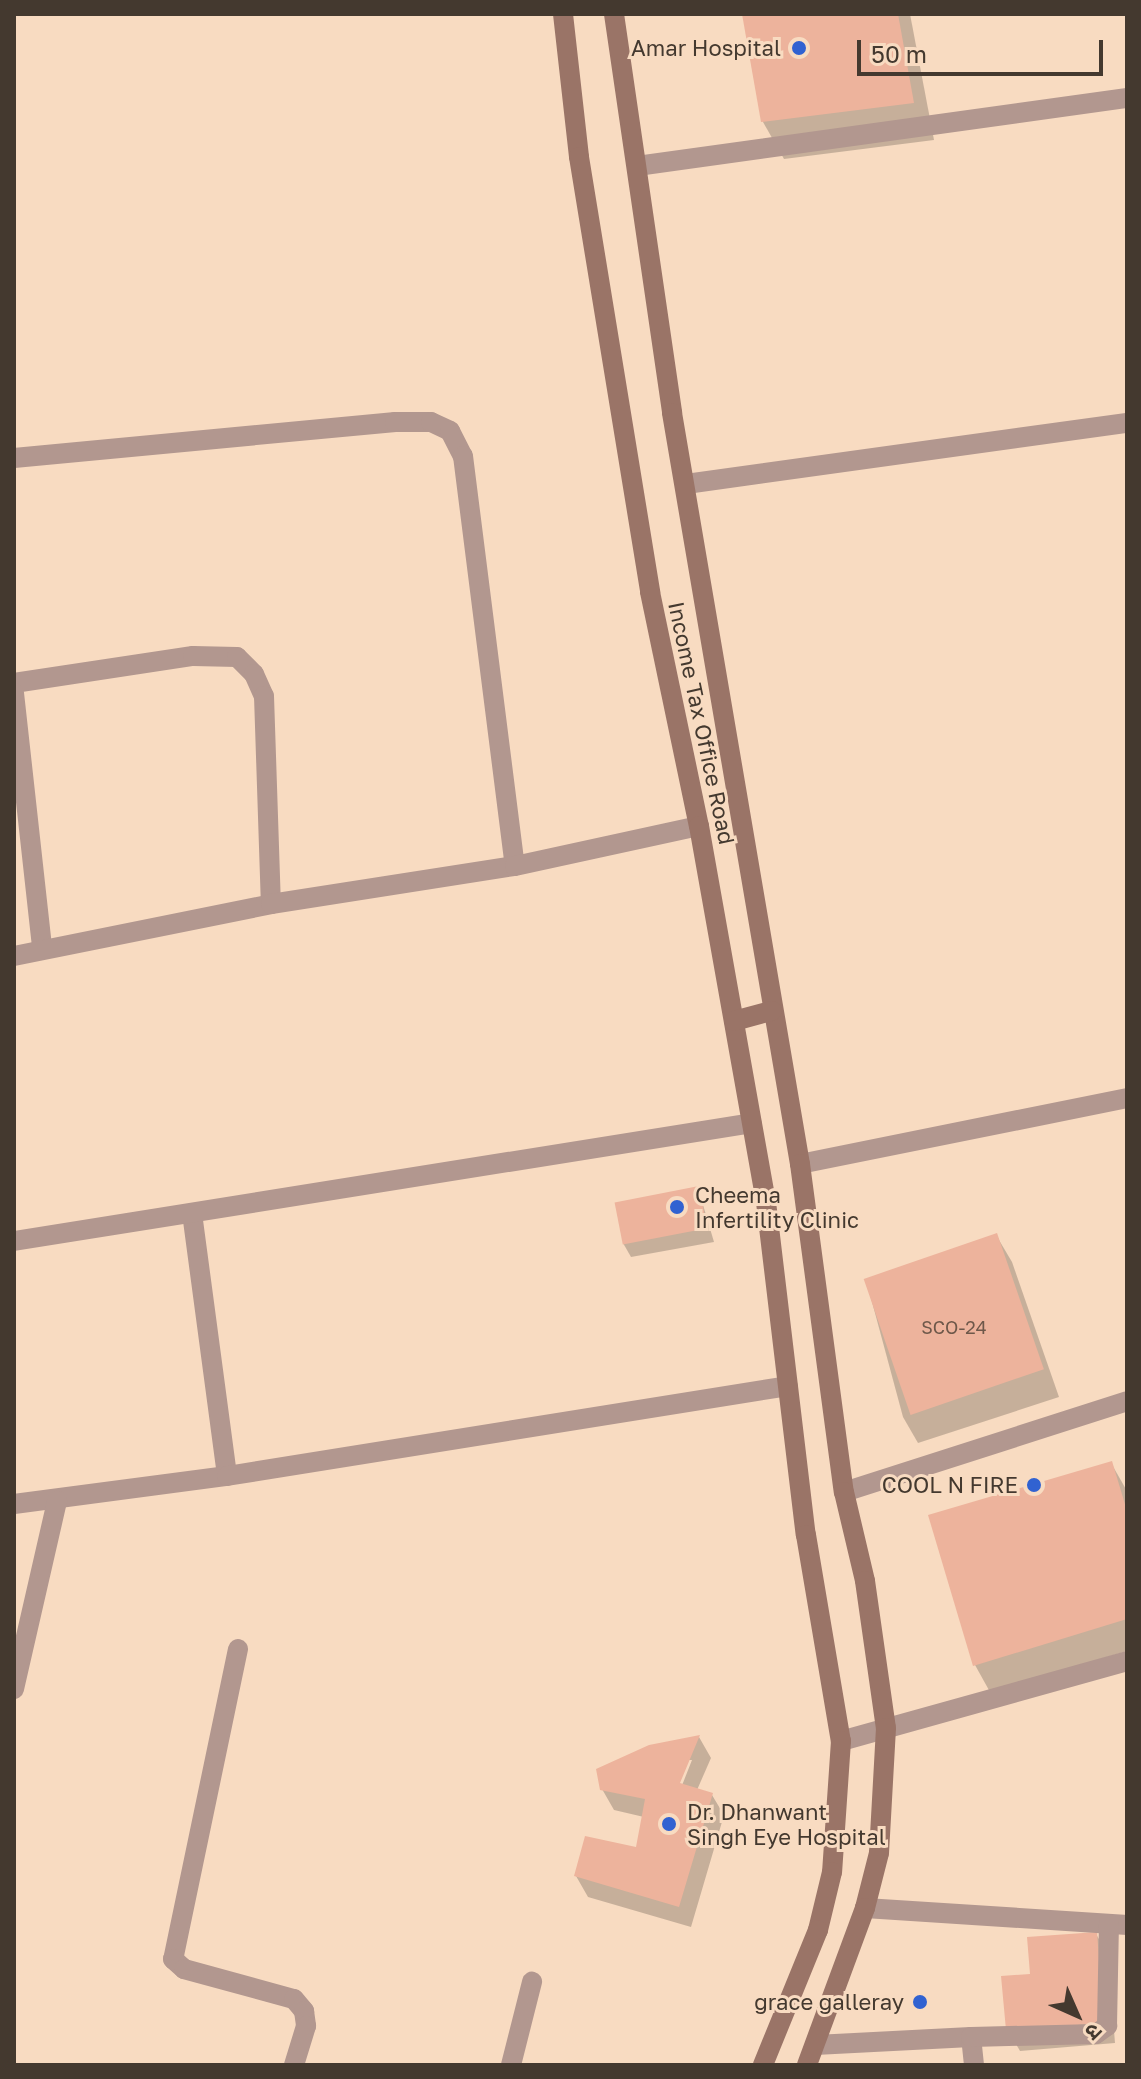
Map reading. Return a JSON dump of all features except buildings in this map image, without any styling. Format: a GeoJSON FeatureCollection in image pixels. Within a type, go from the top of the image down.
{"type":"FeatureCollection","features":[{"type":"Feature","properties":{"kind":"main road","name":"Income Tax Office Road"},"geometry":{"type":"LineString","coordinates":[[563,14],[579,157],[650,592],[699,826],[752,1123],[794,1442],[841,1741],[832,1872],[818,1930],[763,2065]]}},
{"type":"Feature","properties":{"kind":"main road"},"geometry":{"type":"LineString","coordinates":[[614,14],[686,484],[800,1164],[844,1492],[865,1581],[886,1728],[879,1853],[865,1908],[807,2065]]}},
{"type":"Feature","properties":{"kind":"main road"},"geometry":{"type":"LineString","coordinates":[[734,1021],[772,1011]]}},
{"type":"Feature","properties":{"kind":"street"},"geometry":{"type":"LineString","coordinates":[[637,166],[1127,98]]}},
{"type":"Feature","properties":{"kind":"street"},"geometry":{"type":"LineString","coordinates":[[14,458],[395,422],[431,422],[450,431],[463,456],[515,866]]}},
{"type":"Feature","properties":{"kind":"street"},"geometry":{"type":"LineString","coordinates":[[686,484],[1127,423]]}},
{"type":"Feature","properties":{"kind":"street"},"geometry":{"type":"LineString","coordinates":[[14,683],[193,656],[237,657],[254,674],[264,696],[271,904]]}},
{"type":"Feature","properties":{"kind":"street"},"geometry":{"type":"LineString","coordinates":[[14,693],[23,859],[42,946]]}},
{"type":"Feature","properties":{"kind":"street"},"geometry":{"type":"LineString","coordinates":[[14,956],[42,946],[271,904],[515,866],[699,826]]}},
{"type":"Feature","properties":{"kind":"street"},"geometry":{"type":"LineString","coordinates":[[800,1164],[1127,1098]]}},
{"type":"Feature","properties":{"kind":"street"},"geometry":{"type":"LineString","coordinates":[[14,1241],[752,1123]]}},
{"type":"Feature","properties":{"kind":"street"},"geometry":{"type":"LineString","coordinates":[[192,1213],[227,1476]]}},
{"type":"Feature","properties":{"kind":"street"},"geometry":{"type":"LineString","coordinates":[[14,1504],[57,1501],[227,1476],[788,1386]]}},
{"type":"Feature","properties":{"kind":"street"},"geometry":{"type":"LineString","coordinates":[[844,1492],[1127,1401]]}},
{"type":"Feature","properties":{"kind":"street"},"geometry":{"type":"LineString","coordinates":[[14,1689],[57,1501]]}},
{"type":"Feature","properties":{"kind":"street"},"geometry":{"type":"LineString","coordinates":[[238,1649],[173,1959],[184,1969],[294,1999],[304,2011],[306,2026],[294,2065]]}},
{"type":"Feature","properties":{"kind":"street"},"geometry":{"type":"LineString","coordinates":[[841,1741],[1127,1661]]}},
{"type":"Feature","properties":{"kind":"street"},"geometry":{"type":"LineString","coordinates":[[815,2045],[1103,2030],[1110,2020],[1118,1924],[865,1908]]}},
{"type":"Feature","properties":{"kind":"street"},"geometry":{"type":"LineString","coordinates":[[511,2065],[532,1982]]}},
{"type":"Feature","properties":{"kind":"street"},"geometry":{"type":"LineString","coordinates":[[971,2037],[974,2065]]}},
{"type":"Feature","properties":{"kind":"place","name":"Amar Hospital"},"geometry":{"type":"Point","coordinates":[799,48]}},
{"type":"Feature","properties":{"kind":"place","name":"Cheema Infertility Clinic"},"geometry":{"type":"Point","coordinates":[677,1207]}},
{"type":"Feature","properties":{"kind":"place","name":"COOL N FIRE"},"geometry":{"type":"Point","coordinates":[1034,1485]}},
{"type":"Feature","properties":{"kind":"place","name":"Dr. Dhanwant Singh Eye Hospital"},"geometry":{"type":"Point","coordinates":[669,1824]}},
{"type":"Feature","properties":{"kind":"place","name":"grace galleray"},"geometry":{"type":"Point","coordinates":[920,2002]}}]}
